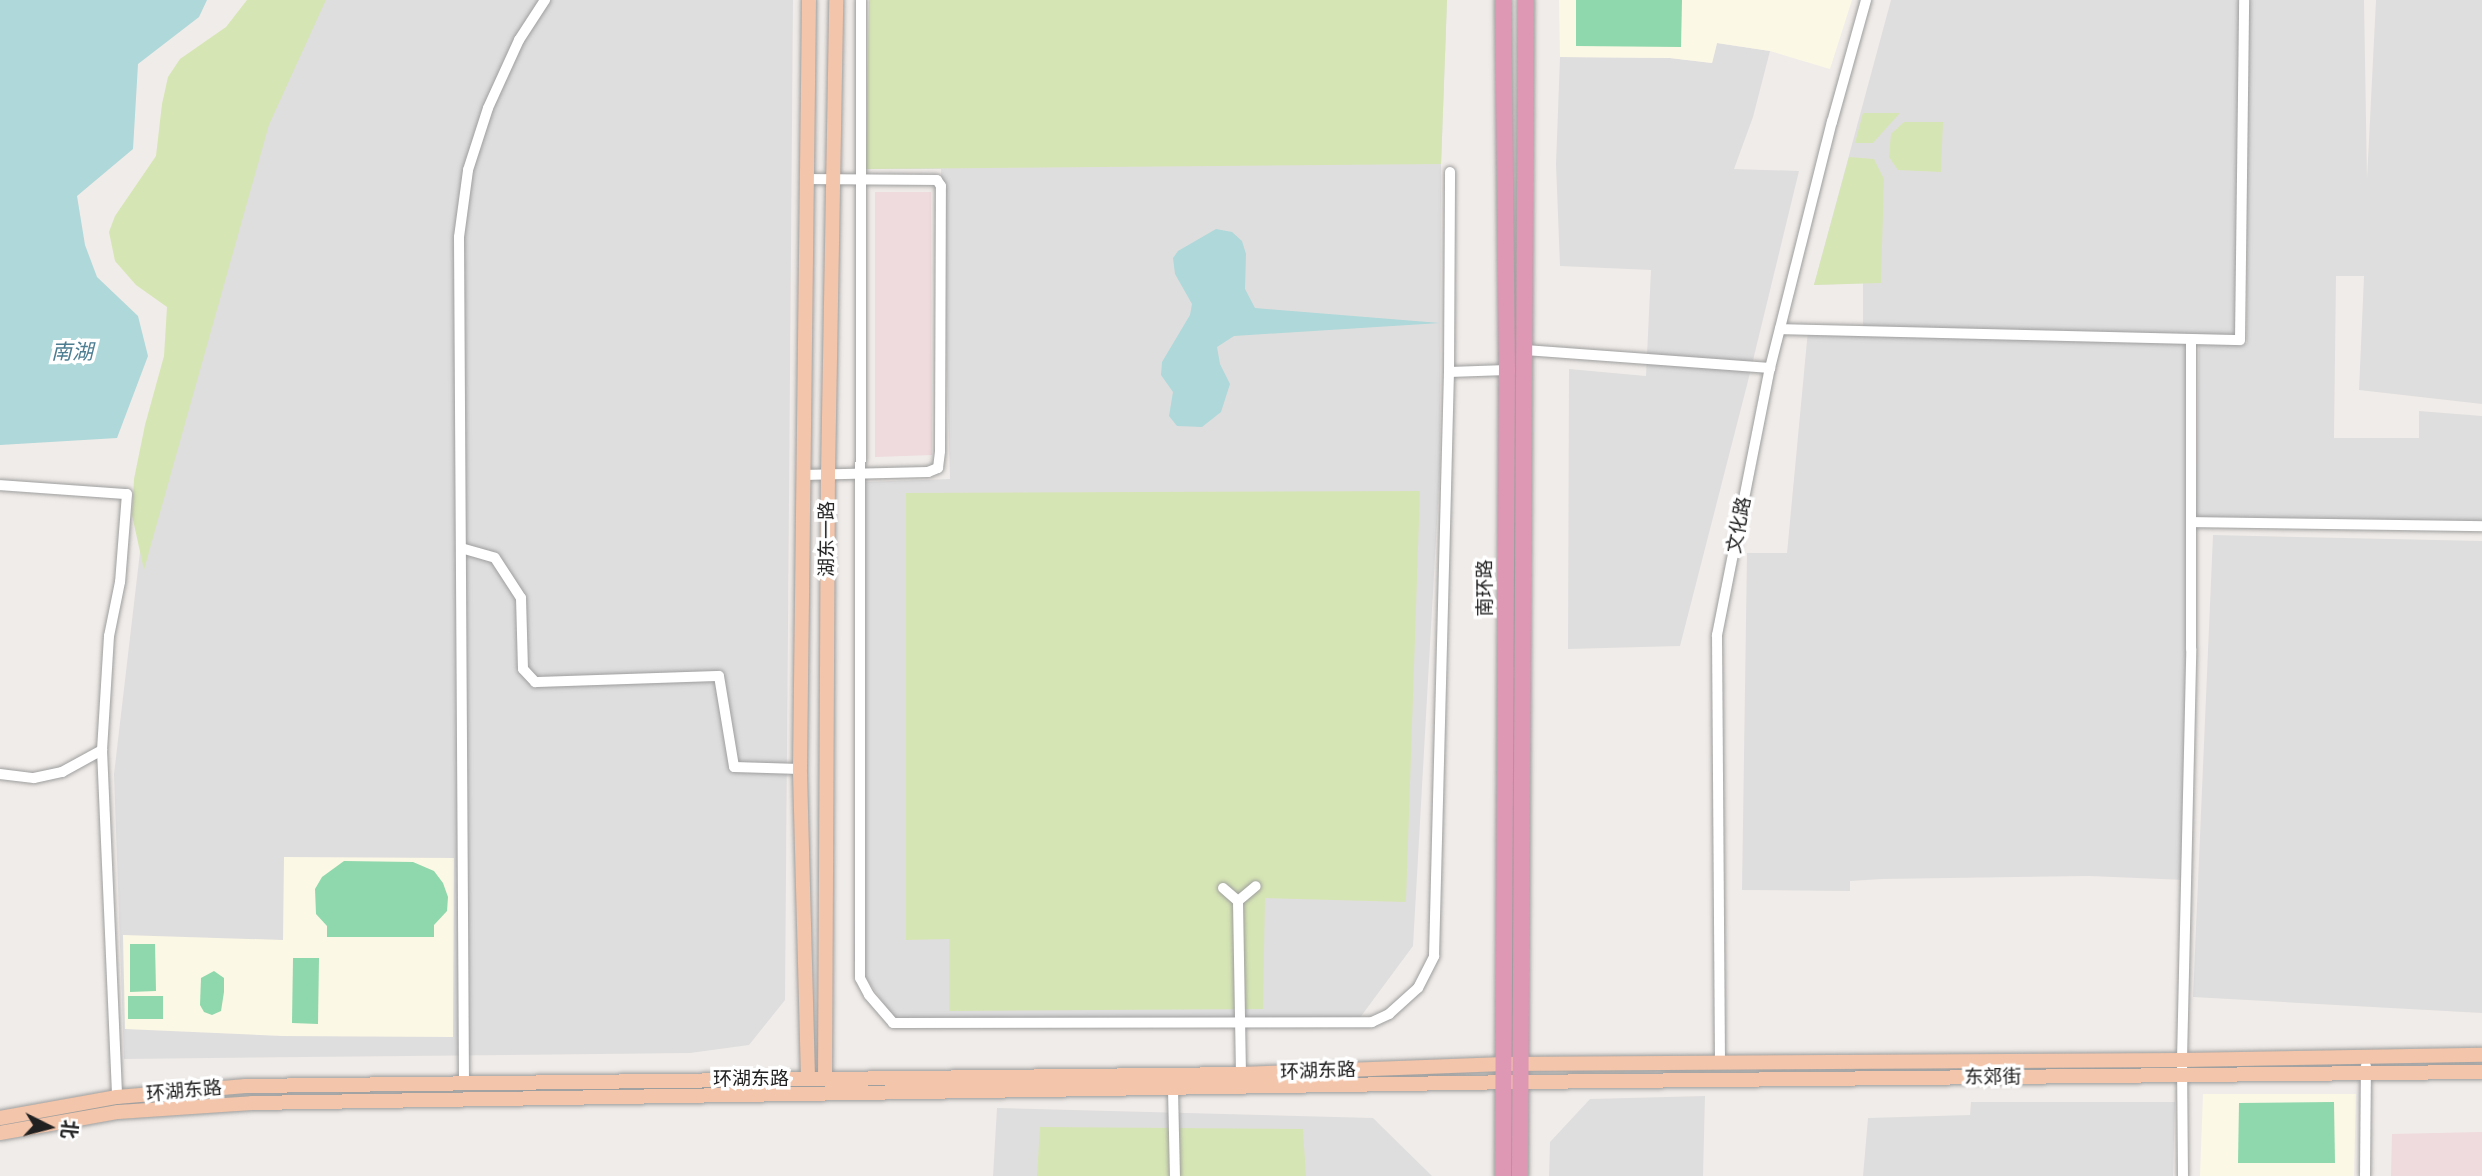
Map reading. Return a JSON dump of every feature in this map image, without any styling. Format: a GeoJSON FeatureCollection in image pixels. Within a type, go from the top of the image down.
{"type":"FeatureCollection","features":[{"type":"Feature","properties":{"kind":"highway","name":"南环路"},"geometry":{"type":"LineString","coordinates":[[1503,0],[1507,370],[1503,1176]]}},
{"type":"Feature","properties":{"kind":"highway","name":"南环路"},"geometry":{"type":"LineString","coordinates":[[1520,1176],[1525,0]]}},
{"type":"Feature","properties":{"kind":"main road","name":"湖东一路"},"geometry":{"type":"LineString","coordinates":[[808,1078],[800,769],[809,0]]}},
{"type":"Feature","properties":{"kind":"main road","name":"湖东一路"},"geometry":{"type":"LineString","coordinates":[[825,1079],[828,474],[836,0]]}},
{"type":"Feature","properties":{"kind":"main road","name":"东郊街"},"geometry":{"type":"LineString","coordinates":[[1504,1082],[2182,1068],[2365,1056],[2482,1055]]}},
{"type":"Feature","properties":{"kind":"main road","name":"东郊街"},"geometry":{"type":"LineString","coordinates":[[1504,1064],[1720,1063],[2182,1068],[2366,1073],[2482,1072]]}},
{"type":"Feature","properties":{"kind":"main road","name":"环湖东路"},"geometry":{"type":"LineString","coordinates":[[0,1118],[117,1097],[246,1086],[464,1081],[1241,1074],[1504,1064]]}},
{"type":"Feature","properties":{"kind":"main road","name":"环湖东路"},"geometry":{"type":"LineString","coordinates":[[0,1133],[118,1112],[252,1103],[1173,1090],[1504,1082]]}},
{"type":"Feature","properties":{"kind":"street"},"geometry":{"type":"LineString","coordinates":[[464,1081],[459,237],[468,170],[488,108],[519,40],[545,0]]}},
{"type":"Feature","properties":{"kind":"street"},"geometry":{"type":"LineString","coordinates":[[861,0],[859,962],[860,978],[869,995],[893,1023],[1372,1022],[1404,1003],[1430,969],[1434,956],[1449,372],[1450,172]]}},
{"type":"Feature","properties":{"kind":"street","name":"文化路"},"geometry":{"type":"LineString","coordinates":[[1720,1063],[1717,635],[1770,368],[1832,122],[1866,0]]}},
{"type":"Feature","properties":{"kind":"street"},"geometry":{"type":"LineString","coordinates":[[1780,329],[2240,340],[2244,0]]}},
{"type":"Feature","properties":{"kind":"street"},"geometry":{"type":"LineString","coordinates":[[803,475],[928,472],[938,468],[940,438],[941,186],[937,180],[807,179]]}},
{"type":"Feature","properties":{"kind":"street"},"geometry":{"type":"LineString","coordinates":[[2183,1176],[2191,340]]}},
{"type":"Feature","properties":{"kind":"street"},"geometry":{"type":"LineString","coordinates":[[1525,350],[1770,368]]}},
{"type":"Feature","properties":{"kind":"street"},"geometry":{"type":"LineString","coordinates":[[1449,372],[1507,370]]}},
{"type":"Feature","properties":{"kind":"street"},"geometry":{"type":"LineString","coordinates":[[0,485],[127,494],[120,582],[109,636],[103,750],[117,1097]]}},
{"type":"Feature","properties":{"kind":"street"},"geometry":{"type":"LineString","coordinates":[[2191,522],[2482,526]]}},
{"type":"Feature","properties":{"kind":"street"},"geometry":{"type":"LineString","coordinates":[[461,548],[495,558],[521,598],[523,669],[535,682],[719,676],[734,768],[800,769]]}},
{"type":"Feature","properties":{"kind":"street"},"geometry":{"type":"LineString","coordinates":[[0,774],[34,778],[62,772],[103,750]]}},
{"type":"Feature","properties":{"kind":"street"},"geometry":{"type":"LineString","coordinates":[[1238,901],[1256,886]]}},
{"type":"Feature","properties":{"kind":"street"},"geometry":{"type":"LineString","coordinates":[[1223,888],[1238,901],[1241,1074]]}},
{"type":"Feature","properties":{"kind":"street"},"geometry":{"type":"LineString","coordinates":[[2365,1056],[2365,1176]]}},
{"type":"Feature","properties":{"kind":"street"},"geometry":{"type":"LineString","coordinates":[[1173,1090],[1175,1176]]}},
{"type":"Feature","properties":{"kind":"shaded area"},"geometry":{"type":"Polygon","coordinates":[[[309,0],[793,0],[785,1000],[749,1045],[690,1053],[124,1059],[114,774],[149,475],[309,0]]]}},
{"type":"Feature","properties":{"kind":"shaded area"},"geometry":{"type":"Polygon","coordinates":[[[869,0],[1447,0],[1441,164],[1440,468],[1413,946],[1359,1019],[895,1019],[854,961],[865,482],[950,479],[941,169],[866,169],[869,0]]]}},
{"type":"Feature","properties":{"kind":"shaded area"},"geometry":{"type":"Polygon","coordinates":[[[1559,0],[1852,0],[1830,69],[1770,51],[1717,43],[1712,63],[1670,58],[1560,57],[1559,0]]]}},
{"type":"Feature","properties":{"kind":"shaded area"},"geometry":{"type":"Polygon","coordinates":[[[1891,0],[2244,0],[2235,335],[2187,343],[2185,880],[2089,876],[1882,879],[1850,881],[1850,891],[1742,890],[1747,553],[1787,553],[1808,330],[1863,331],[1863,283],[1814,285],[1891,0]]]}},
{"type":"Feature","properties":{"kind":"shaded area"},"geometry":{"type":"Polygon","coordinates":[[[2246,0],[2364,0],[2367,179],[2376,0],[2482,0],[2482,404],[2359,390],[2364,276],[2336,276],[2334,438],[2419,438],[2419,411],[2482,416],[2482,521],[2196,517],[2199,340],[2247,343],[2246,0]]]}},
{"type":"Feature","properties":{"kind":"shaded area"},"geometry":{"type":"Polygon","coordinates":[[[1717,43],[1770,51],[1753,117],[1734,169],[1799,171],[1747,385],[1680,646],[1568,649],[1569,369],[1646,376],[1651,270],[1560,266],[1556,164],[1560,57],[1670,58],[1712,63],[1717,43]]]}},
{"type":"Feature","properties":{"kind":"shaded area"},"geometry":{"type":"Polygon","coordinates":[[[875,192],[931,192],[932,455],[875,457],[875,192]]]}},
{"type":"Feature","properties":{"kind":"shaded area"},"geometry":{"type":"Polygon","coordinates":[[[2213,535],[2482,541],[2482,1013],[2193,997],[2213,535]]]}},
{"type":"Feature","properties":{"kind":"shaded area"},"geometry":{"type":"Polygon","coordinates":[[[284,857],[454,858],[453,1037],[282,1036],[125,1029],[123,935],[283,940],[284,857]]]}},
{"type":"Feature","properties":{"kind":"shaded area"},"geometry":{"type":"Polygon","coordinates":[[[2203,1094],[2356,1094],[2354,1176],[2200,1176],[2203,1094]]]}},
{"type":"Feature","properties":{"kind":"shaded area"},"geometry":{"type":"Polygon","coordinates":[[[1705,1096],[1703,1176],[1549,1176],[1550,1142],[1590,1099],[1705,1096]]]}},
{"type":"Feature","properties":{"kind":"shaded area"},"geometry":{"type":"Polygon","coordinates":[[[1971,1102],[2175,1102],[2173,1176],[1863,1176],[1868,1118],[1970,1115],[1971,1102]]]}},
{"type":"Feature","properties":{"kind":"shaded area"},"geometry":{"type":"Polygon","coordinates":[[[997,1108],[1373,1118],[1432,1176],[993,1176],[997,1108]]]}},
{"type":"Feature","properties":{"kind":"shaded area"},"geometry":{"type":"Polygon","coordinates":[[[2482,1132],[2482,1176],[2391,1176],[2392,1134],[2482,1132]]]}},
{"type":"Feature","properties":{"kind":"green space"},"geometry":{"type":"Polygon","coordinates":[[[247,0],[326,0],[269,125],[144,570],[132,515],[134,479],[145,425],[164,356],[167,307],[136,285],[115,261],[109,232],[115,216],[156,156],[168,77],[180,59],[226,27],[247,0]]]}},
{"type":"Feature","properties":{"kind":"green space"},"geometry":{"type":"Polygon","coordinates":[[[869,0],[1447,0],[1441,164],[866,169],[869,0]]]}},
{"type":"Feature","properties":{"kind":"green space"},"geometry":{"type":"Polygon","coordinates":[[[1576,0],[1682,0],[1681,47],[1576,46],[1576,0]]]}},
{"type":"Feature","properties":{"kind":"green space"},"geometry":{"type":"Polygon","coordinates":[[[1863,113],[1900,113],[1873,143],[1855,143],[1863,113]]]}},
{"type":"Feature","properties":{"kind":"green space"},"geometry":{"type":"Polygon","coordinates":[[[1904,122],[1943,122],[1941,172],[1898,170],[1889,157],[1891,134],[1904,122]]]}},
{"type":"Feature","properties":{"kind":"green space"},"geometry":{"type":"Polygon","coordinates":[[[1849,157],[1874,159],[1884,179],[1881,283],[1814,285],[1849,157]]]}},
{"type":"Feature","properties":{"kind":"green space"},"geometry":{"type":"Polygon","coordinates":[[[1420,491],[1406,902],[1265,898],[1263,1009],[949,1011],[949,939],[906,940],[906,493],[1420,491]]]}},
{"type":"Feature","properties":{"kind":"green space"},"geometry":{"type":"Polygon","coordinates":[[[344,861],[413,862],[434,871],[443,883],[448,897],[447,911],[434,925],[434,937],[327,937],[327,926],[316,914],[315,889],[322,877],[344,861]]]}},
{"type":"Feature","properties":{"kind":"green space"},"geometry":{"type":"Polygon","coordinates":[[[130,944],[155,944],[156,991],[130,992],[130,944]]]}},
{"type":"Feature","properties":{"kind":"green space"},"geometry":{"type":"Polygon","coordinates":[[[293,958],[319,958],[318,1024],[292,1023],[293,958]]]}},
{"type":"Feature","properties":{"kind":"green space"},"geometry":{"type":"Polygon","coordinates":[[[214,971],[224,978],[224,992],[221,1011],[212,1015],[204,1012],[200,1005],[201,978],[214,971]]]}},
{"type":"Feature","properties":{"kind":"green space"},"geometry":{"type":"Polygon","coordinates":[[[128,996],[163,996],[163,1019],[128,1019],[128,996]]]}},
{"type":"Feature","properties":{"kind":"green space"},"geometry":{"type":"Polygon","coordinates":[[[2334,1102],[2335,1163],[2238,1163],[2239,1103],[2334,1102]]]}},
{"type":"Feature","properties":{"kind":"green space"},"geometry":{"type":"Polygon","coordinates":[[[1040,1127],[1303,1129],[1306,1176],[1037,1176],[1040,1127]]]}},
{"type":"Feature","properties":{"kind":"water","name":"南湖"},"geometry":{"type":"Polygon","coordinates":[[[0,0],[207,0],[199,17],[138,64],[133,149],[77,196],[85,245],[97,277],[138,316],[148,356],[117,438],[0,445],[0,0]]]}},
{"type":"Feature","properties":{"kind":"water"},"geometry":{"type":"Polygon","coordinates":[[[1216,229],[1232,232],[1242,241],[1246,254],[1245,289],[1255,308],[1440,323],[1234,336],[1217,347],[1220,364],[1230,384],[1221,412],[1202,427],[1177,426],[1169,416],[1173,392],[1161,375],[1162,362],[1190,315],[1192,304],[1175,274],[1173,258],[1178,251],[1216,229]]]}}]}
